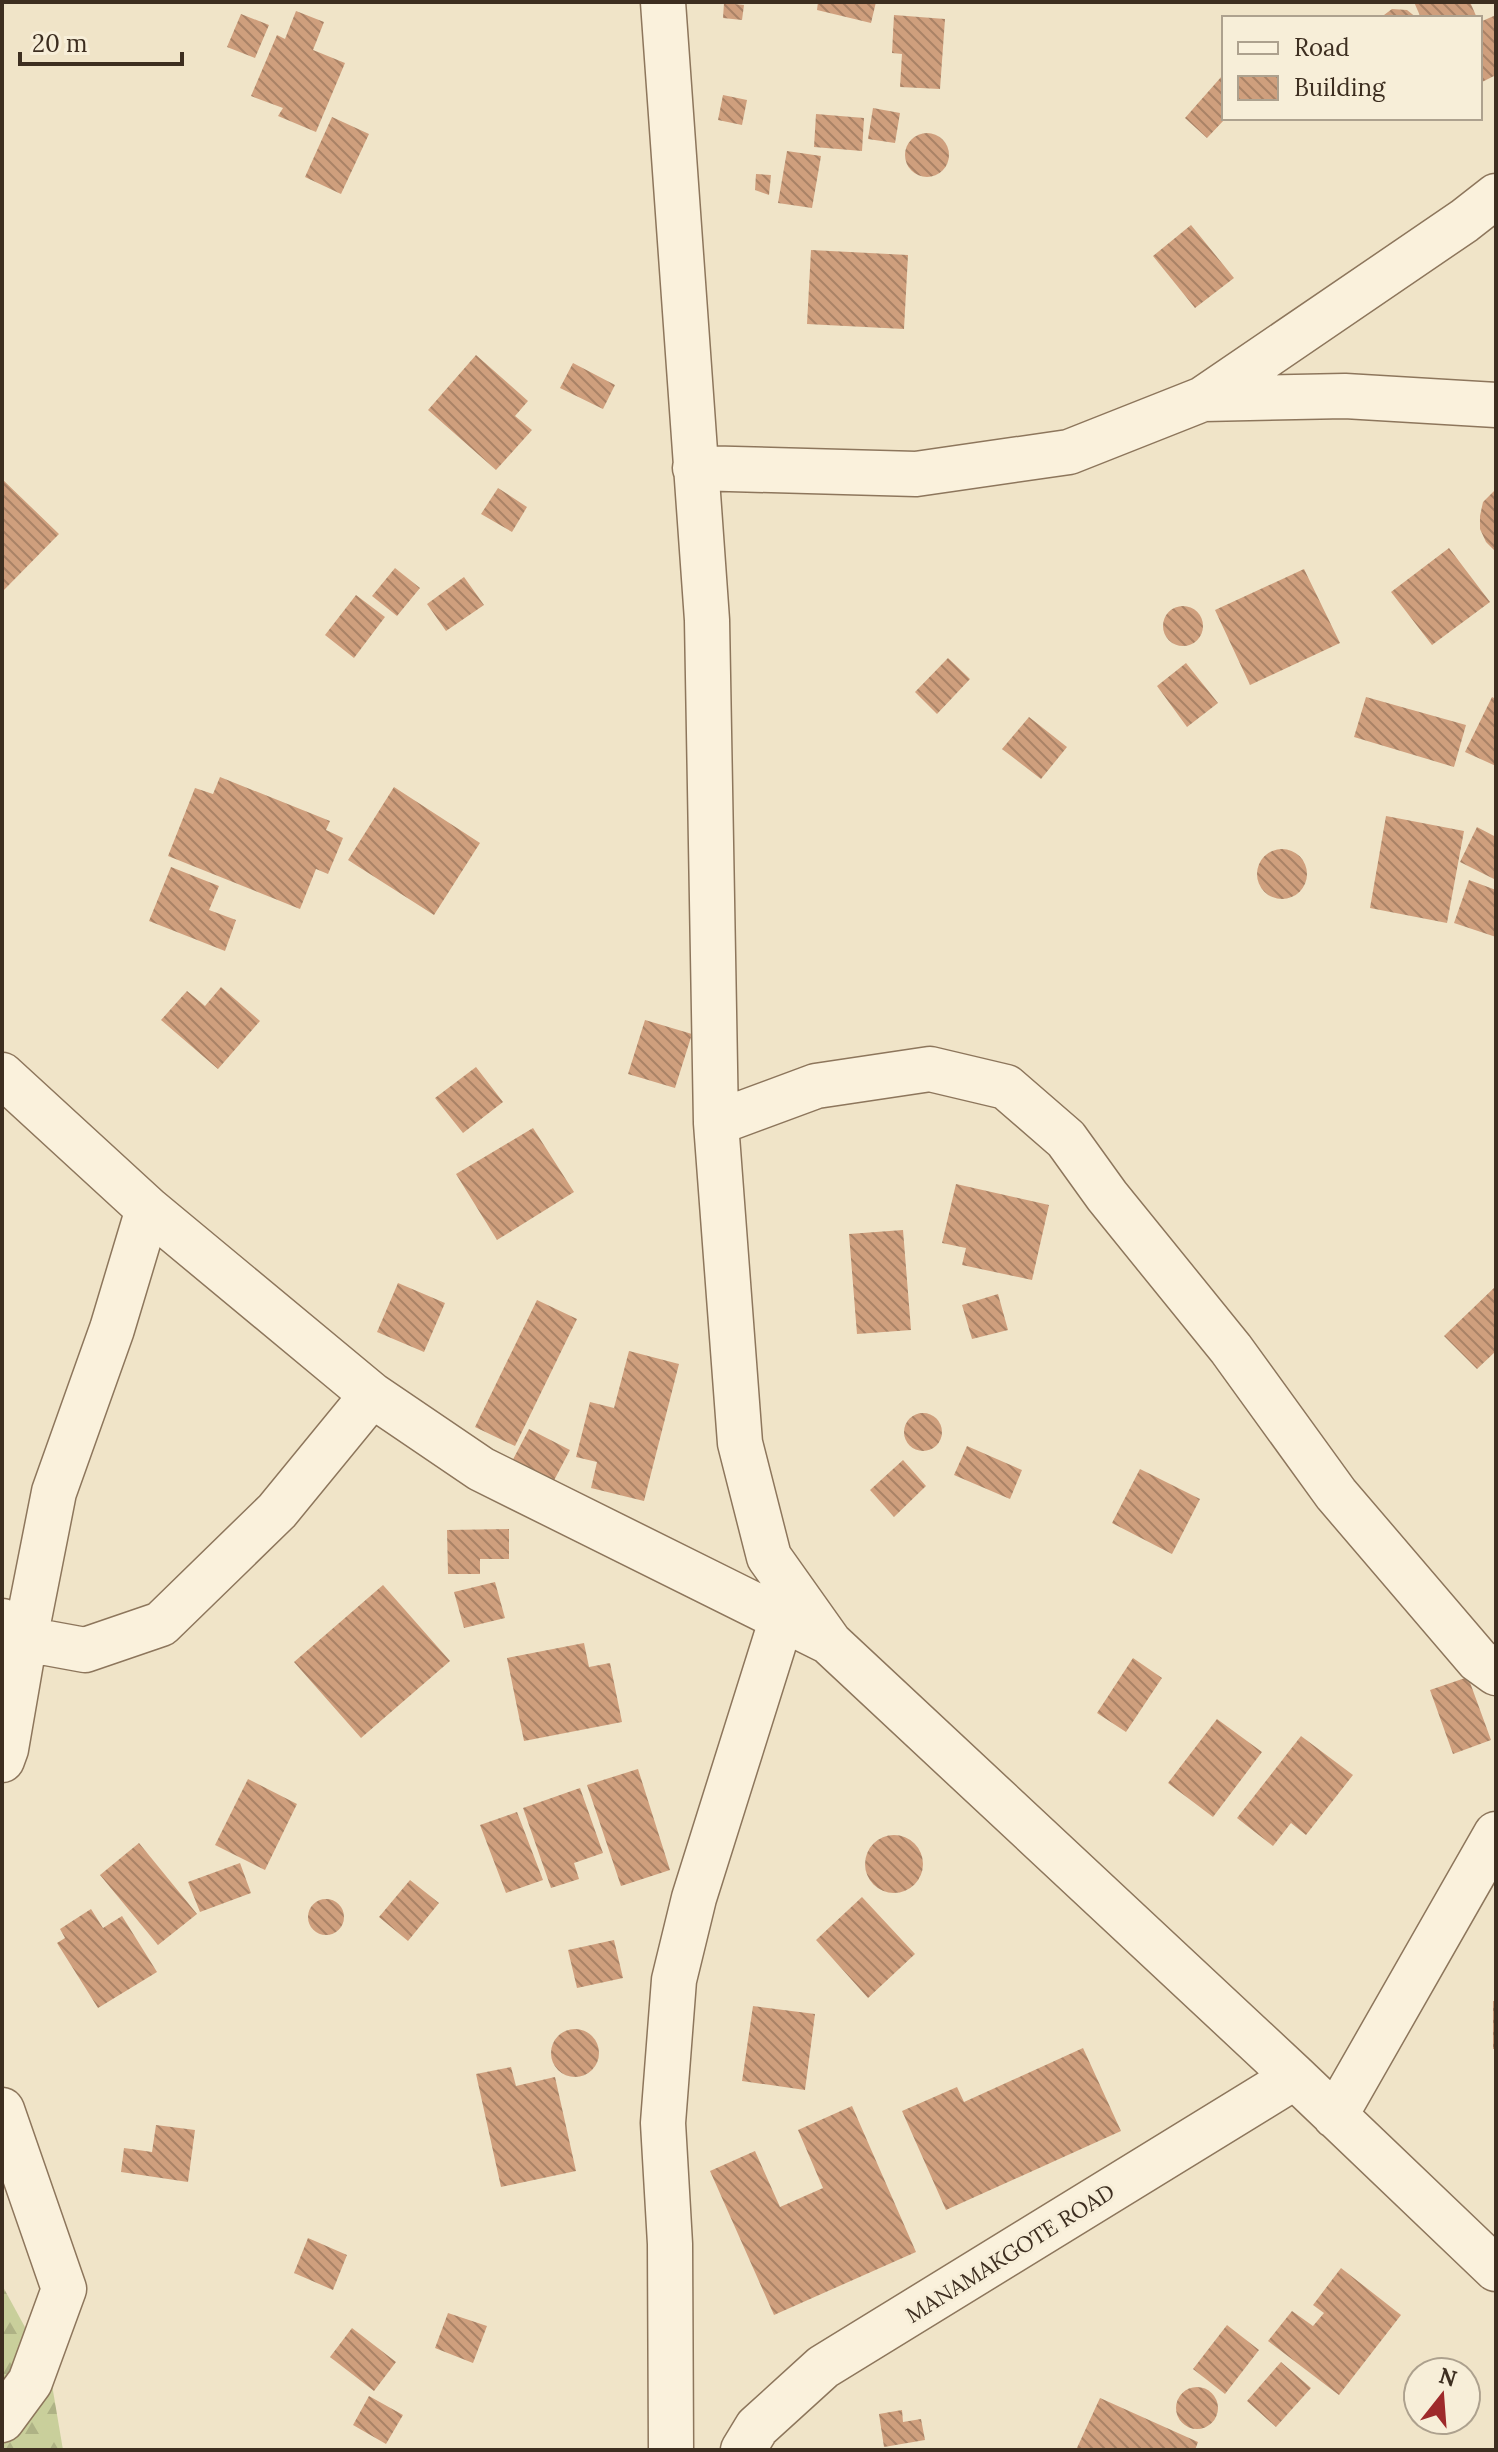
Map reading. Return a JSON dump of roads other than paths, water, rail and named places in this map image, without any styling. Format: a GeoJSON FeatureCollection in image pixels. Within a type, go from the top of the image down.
{"type":"FeatureCollection","features":[{"type":"Feature","properties":{"kind":"street"},"geometry":{"type":"LineString","coordinates":[[663,2],[707,620],[716,1123],[740,1443],[769,1557],[830,1643],[1496,2269]]}},
{"type":"Feature","properties":{"kind":"street"},"geometry":{"type":"LineString","coordinates":[[695,468],[916,474],[1069,452],[1203,399],[1496,196]]}},
{"type":"Feature","properties":{"kind":"street"},"geometry":{"type":"LineString","coordinates":[[1203,399],[1345,396],[1496,405]]}},
{"type":"Feature","properties":{"kind":"street"},"geometry":{"type":"LineString","coordinates":[[716,1123],[816,1086],[930,1069],[1006,1087],[1066,1139],[1107,1196],[1231,1349],[1336,1494],[1478,1660],[1496,1673]]}},
{"type":"Feature","properties":{"kind":"street"},"geometry":{"type":"LineString","coordinates":[[2,1075],[148,1209],[372,1395],[481,1469],[830,1643]]}},
{"type":"Feature","properties":{"kind":"street"},"geometry":{"type":"LineString","coordinates":[[2,1760],[6,1749],[13,1630],[54,1492],[112,1329],[148,1209]]}},
{"type":"Feature","properties":{"kind":"street"},"geometry":{"type":"LineString","coordinates":[[13,1630],[85,1650],[161,1624],[277,1511],[372,1395]]}},
{"type":"Feature","properties":{"kind":"street"},"geometry":{"type":"LineString","coordinates":[[671,2450],[670,2244],[663,2123],[674,1980],[694,1898],[782,1618]]}},
{"type":"Feature","properties":{"kind":"street"},"geometry":{"type":"LineString","coordinates":[[1335,2116],[1496,1834]]}},
{"type":"Feature","properties":{"kind":"street","name":"MANAMAKGOTE ROAD"},"geometry":{"type":"LineString","coordinates":[[743,2450],[757,2427],[823,2367],[1295,2077]]}},
{"type":"Feature","properties":{"kind":"street"},"geometry":{"type":"LineString","coordinates":[[2,2110],[64,2289],[30,2382],[2,2420]]}}]}
